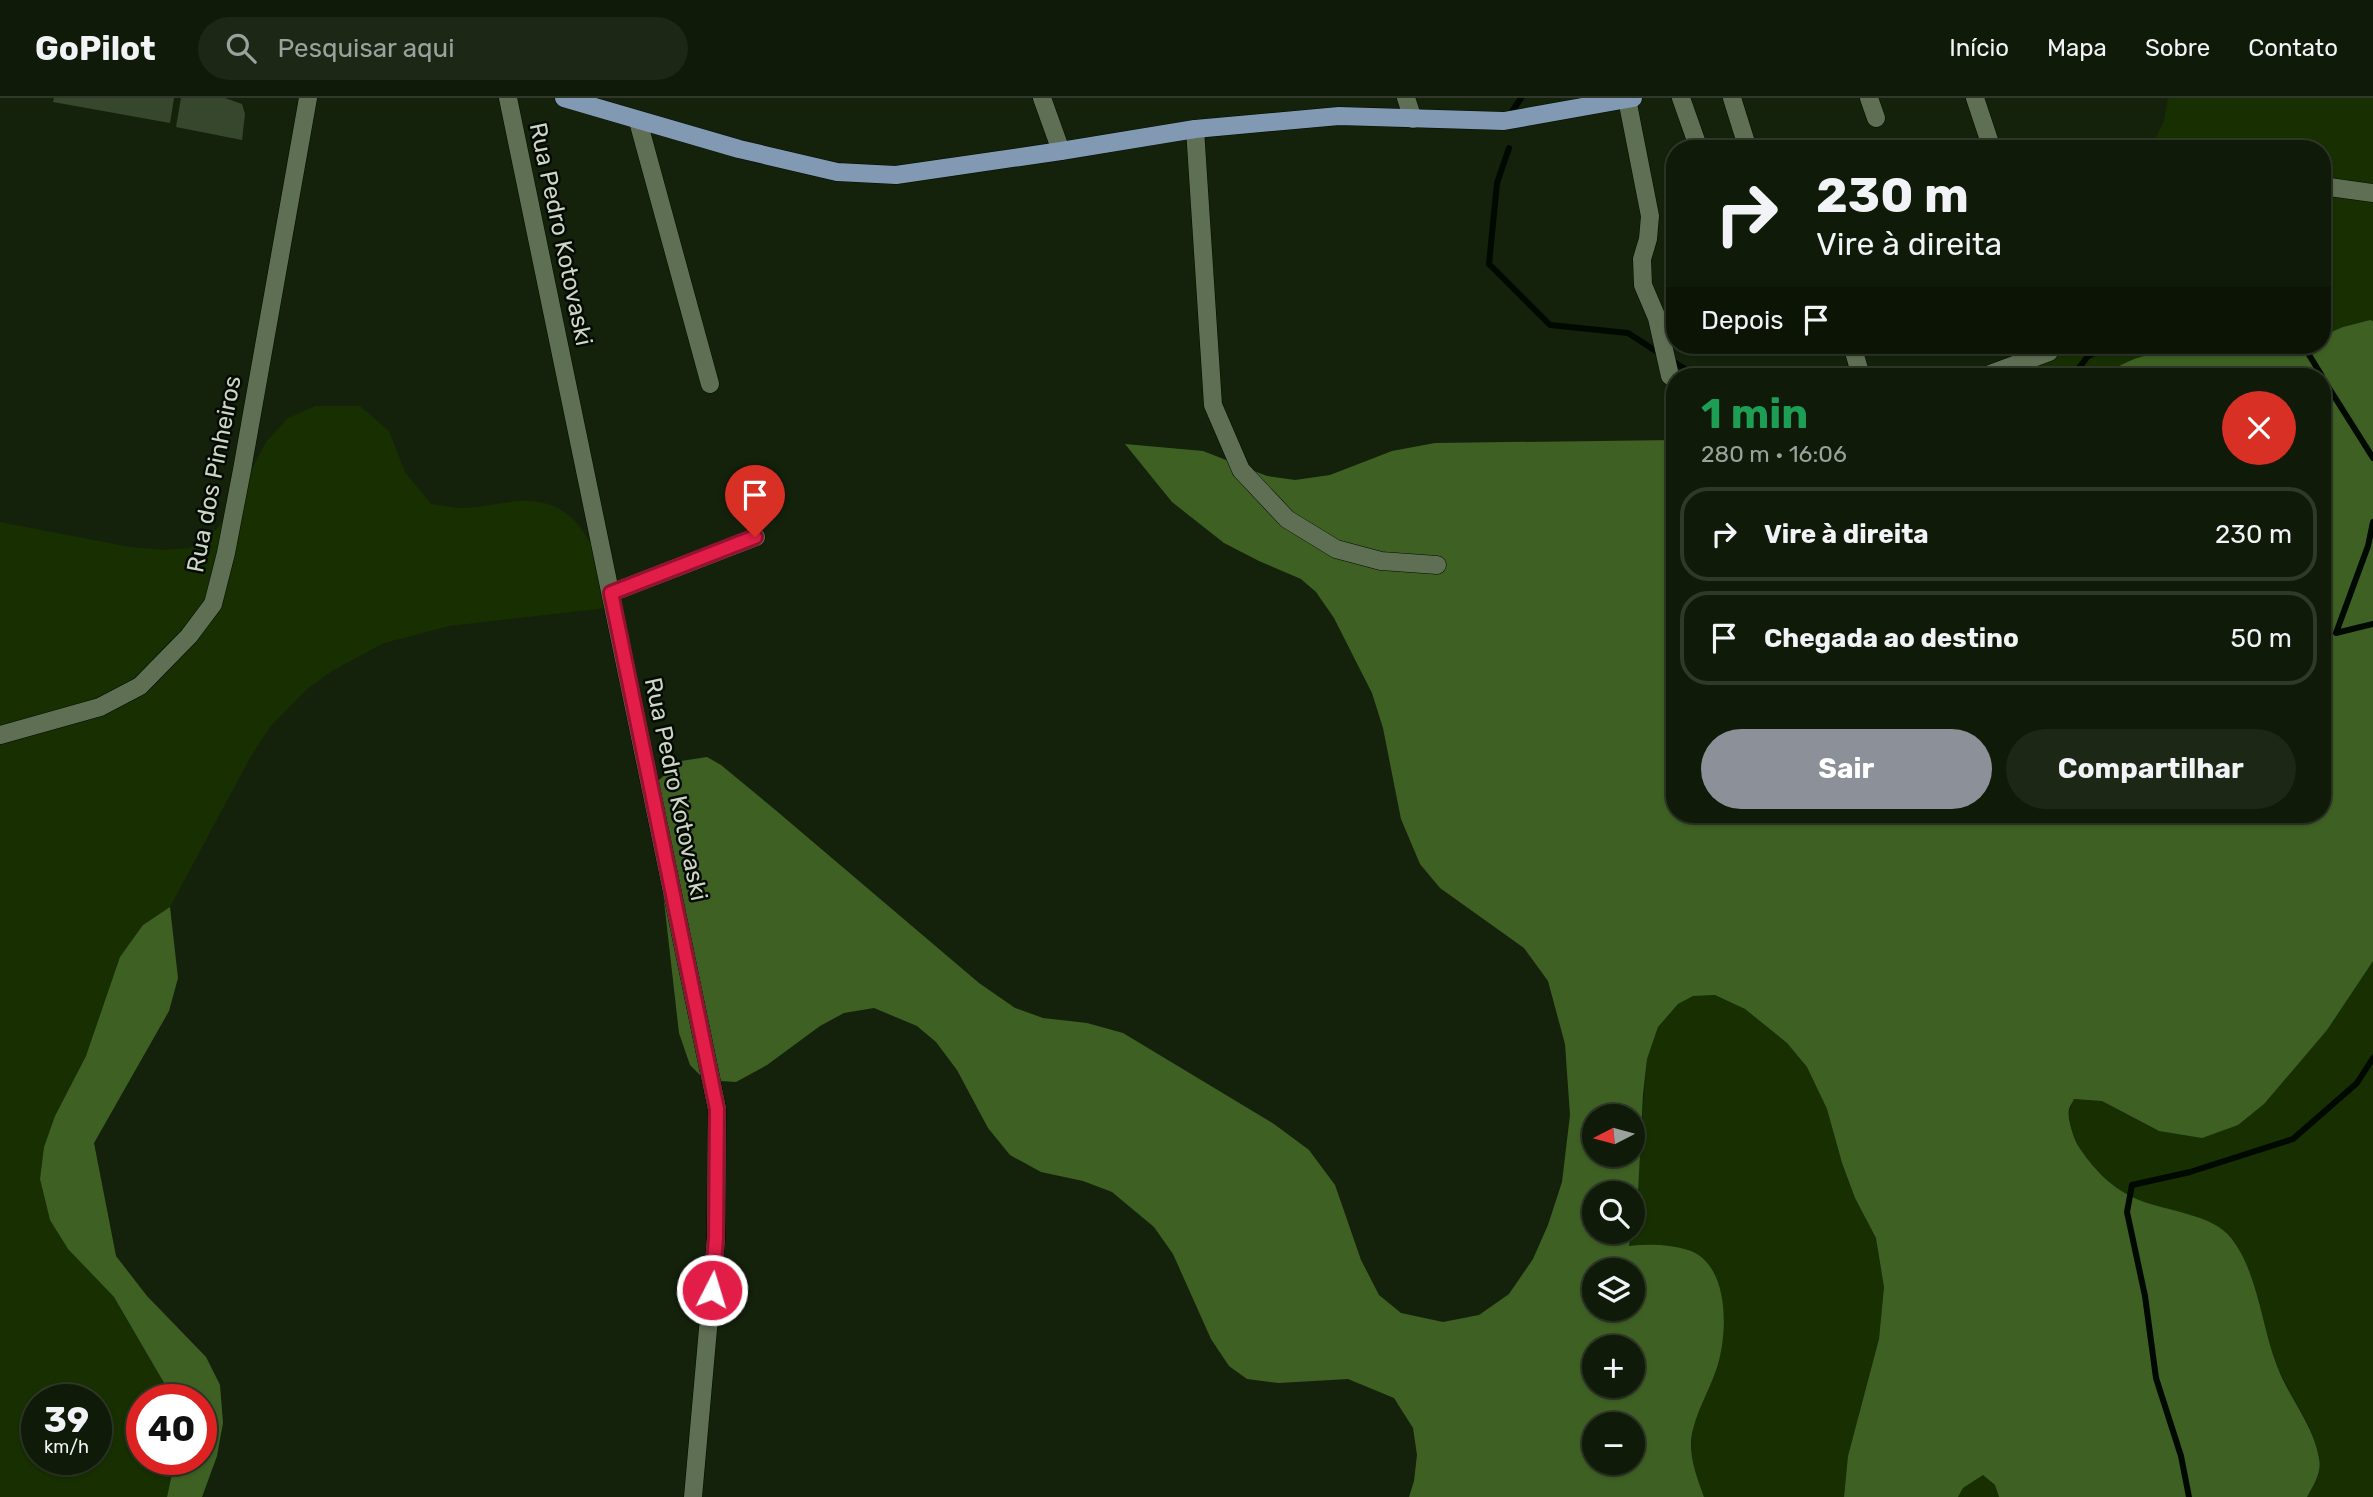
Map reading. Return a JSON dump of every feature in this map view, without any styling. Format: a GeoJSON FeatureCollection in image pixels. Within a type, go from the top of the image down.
{"type":"FeatureCollection","features":[{"type":"Feature","properties":{"kind":"main road"},"geometry":{"type":"LineString","coordinates":[[564,98],[638,121],[837,172],[896,175],[1195,129],[1339,116],[1504,121],[1630,99]]}},
{"type":"Feature","properties":{"kind":"street","name":"Rua dos Pinheiros"},"geometry":{"type":"LineString","coordinates":[[0,735],[100,707],[140,686],[190,636],[213,604],[226,554],[242,470],[308,98]]}},
{"type":"Feature","properties":{"kind":"street","name":"Rua Pedro Kotovaski"},"geometry":{"type":"LineString","coordinates":[[508,98],[717,1109],[716,1238],[693,1497]]}},
{"type":"Feature","properties":{"kind":"street"},"geometry":{"type":"LineString","coordinates":[[1042,98],[1060,151]]}},
{"type":"Feature","properties":{"kind":"street"},"geometry":{"type":"LineString","coordinates":[[1406,98],[1413,119]]}},
{"type":"Feature","properties":{"kind":"street"},"geometry":{"type":"LineString","coordinates":[[1681,98],[1696,140]]}},
{"type":"Feature","properties":{"kind":"street"},"geometry":{"type":"LineString","coordinates":[[1732,98],[1745,140]]}},
{"type":"Feature","properties":{"kind":"street"},"geometry":{"type":"LineString","coordinates":[[1869,98],[1876,118]]}},
{"type":"Feature","properties":{"kind":"street"},"geometry":{"type":"LineString","coordinates":[[1975,98],[1989,140]]}},
{"type":"Feature","properties":{"kind":"street"},"geometry":{"type":"LineString","coordinates":[[1630,99],[1650,216],[1648,239],[1642,259],[1643,285],[1657,317],[1668,368]]}},
{"type":"Feature","properties":{"kind":"street"},"geometry":{"type":"LineString","coordinates":[[638,121],[710,384]]}},
{"type":"Feature","properties":{"kind":"street"},"geometry":{"type":"LineString","coordinates":[[1195,129],[1213,405],[1241,470],[1287,519],[1336,549],[1381,561],[1437,565]]}},
{"type":"Feature","properties":{"kind":"street"},"geometry":{"type":"LineString","coordinates":[[2331,187],[2373,193]]}},
{"type":"Feature","properties":{"kind":"street"},"geometry":{"type":"LineString","coordinates":[[2006,368],[2044,354]]}},
{"type":"Feature","properties":{"kind":"street"},"geometry":{"type":"LineString","coordinates":[[611,593],[755,537]]}},
{"type":"Feature","properties":{"kind":"green space"},"geometry":{"type":"Polygon","coordinates":[[[2168,98],[2373,98],[2373,321],[2331,332],[2331,140],[2154,140],[2164,121],[2168,98]]]}},
{"type":"Feature","properties":{"kind":"green space"},"geometry":{"type":"Polygon","coordinates":[[[2373,321],[2373,961],[2327,1030],[2264,1104],[2238,1125],[2202,1138],[2159,1131],[2102,1101],[2074,1099],[2069,1108],[2071,1127],[2077,1144],[2111,1184],[2139,1200],[2213,1223],[2231,1238],[2240,1252],[2253,1283],[2277,1366],[2316,1446],[2319,1469],[2307,1497],[1999,1497],[1995,1485],[1983,1475],[1963,1488],[1958,1497],[1844,1497],[1848,1456],[1879,1339],[1884,1287],[1876,1238],[1855,1198],[1827,1109],[1807,1067],[1787,1043],[1745,1009],[1715,995],[1693,996],[1678,1004],[1658,1027],[1647,1059],[1642,1104],[1582,1104],[1582,1167],[1639,1167],[1639,1181],[1582,1181],[1582,1244],[1658,1245],[1688,1250],[1701,1257],[1718,1283],[1724,1316],[1721,1350],[1715,1374],[1694,1425],[1691,1445],[1697,1478],[1704,1497],[1409,1497],[1417,1455],[1413,1428],[1394,1398],[1348,1379],[1279,1383],[1247,1379],[1229,1366],[1211,1339],[1173,1254],[1154,1227],[1112,1192],[1083,1181],[1041,1172],[1010,1155],[988,1128],[957,1070],[936,1042],[917,1026],[874,1008],[844,1013],[820,1026],[767,1065],[736,1082],[705,1080],[690,1065],[679,1033],[651,787],[681,761],[707,757],[721,765],[773,808],[979,983],[1015,1008],[1043,1018],[1087,1023],[1123,1033],[1274,1124],[1309,1150],[1335,1185],[1361,1260],[1379,1295],[1401,1313],[1443,1322],[1479,1315],[1509,1294],[1533,1259],[1562,1182],[1570,1115],[1565,1044],[1548,981],[1524,948],[1440,888],[1420,864],[1401,819],[1383,728],[1372,693],[1334,618],[1316,592],[1301,579],[1224,543],[1172,502],[1125,444],[1203,451],[1267,476],[1295,480],[1330,475],[1392,451],[1435,443],[1666,440],[1666,823],[2331,823],[2331,368],[2117,368],[2139,357],[2155,354],[2331,354],[2331,332],[2373,321]]]}},
{"type":"Feature","properties":{"kind":"green space"},"geometry":{"type":"Polygon","coordinates":[[[2033,354],[2157,354],[2124,363],[2117,368],[2000,368],[2033,354]]]}},
{"type":"Feature","properties":{"kind":"green space"},"geometry":{"type":"Polygon","coordinates":[[[315,406],[360,406],[389,431],[405,472],[431,504],[464,508],[518,501],[540,502],[558,508],[573,519],[594,550],[615,607],[450,626],[384,643],[332,671],[306,690],[270,727],[250,758],[170,907],[143,925],[101,1016],[86,1056],[55,1116],[44,1147],[40,1179],[50,1220],[68,1249],[114,1297],[165,1384],[126,1384],[126,1475],[172,1475],[167,1497],[0,1497],[0,522],[130,547],[165,550],[189,548],[217,529],[232,507],[266,442],[288,418],[315,406]]]}},
{"type":"Feature","properties":{"kind":"green space"},"geometry":{"type":"Polygon","coordinates":[[[170,907],[178,978],[169,1011],[94,1143],[116,1256],[147,1296],[206,1357],[220,1385],[223,1423],[217,1456],[217,1384],[165,1384],[114,1297],[68,1249],[50,1220],[40,1179],[44,1147],[55,1116],[86,1056],[120,957],[143,925],[170,907]]]}},
{"type":"Feature","properties":{"kind":"green space"},"geometry":{"type":"Polygon","coordinates":[[[2373,961],[2373,1497],[2307,1497],[2319,1475],[2320,1459],[2309,1426],[2278,1369],[2263,1325],[2203,1219],[2147,1203],[2112,1184],[2087,1159],[2077,1144],[2069,1114],[2074,1099],[2102,1101],[2158,1131],[2362,975],[2373,961]]]}},
{"type":"Feature","properties":{"kind":"green space"},"geometry":{"type":"Polygon","coordinates":[[[1715,995],[1745,1009],[1787,1043],[1807,1067],[1827,1109],[1855,1198],[1876,1238],[1884,1287],[1879,1339],[1848,1456],[1844,1497],[1704,1497],[1698,1481],[1692,1448],[1693,1431],[1645,1292],[1645,1258],[1633,1258],[1629,1246],[1645,1244],[1645,1181],[1637,1181],[1638,1167],[1645,1167],[1643,1104],[1647,1059],[1658,1027],[1678,1004],[1693,996],[1715,995]]]}},
{"type":"Feature","properties":{"kind":"green space"},"geometry":{"type":"Polygon","coordinates":[[[172,1475],[210,1475],[202,1497],[167,1497],[172,1475]]]}},
{"type":"Feature","properties":{"kind":"green space"},"geometry":{"type":"Polygon","coordinates":[[[1983,1475],[1995,1485],[1999,1497],[1958,1497],[1963,1488],[1983,1475]]]}},
{"type":"Feature","properties":{"kind":"building"},"geometry":{"type":"Polygon","coordinates":[[[54,98],[174,98],[170,123],[53,102],[54,98]]]}},
{"type":"Feature","properties":{"kind":"building"},"geometry":{"type":"Polygon","coordinates":[[[181,98],[225,98],[242,104],[245,114],[242,140],[176,127],[181,98]]]}},
{"type":"Feature","properties":{"kind":"waterway"},"geometry":{"type":"LineString","coordinates":[[1513,110],[1521,98]]}},
{"type":"Feature","properties":{"kind":"waterway"},"geometry":{"type":"LineString","coordinates":[[1509,148],[1497,183],[1489,264],[1550,325],[1628,333],[1662,355]]}},
{"type":"Feature","properties":{"kind":"waterway"},"geometry":{"type":"LineString","coordinates":[[2079,368],[2093,354]]}},
{"type":"Feature","properties":{"kind":"waterway"},"geometry":{"type":"LineString","coordinates":[[2309,354],[2317,368]]}},
{"type":"Feature","properties":{"kind":"waterway"},"geometry":{"type":"LineString","coordinates":[[1671,360],[1684,368]]}},
{"type":"Feature","properties":{"kind":"waterway"},"geometry":{"type":"LineString","coordinates":[[2331,391],[2373,458]]}},
{"type":"Feature","properties":{"kind":"waterway"},"geometry":{"type":"LineString","coordinates":[[2373,522],[2368,546],[2336,633],[2373,624]]}},
{"type":"Feature","properties":{"kind":"waterway"},"geometry":{"type":"LineString","coordinates":[[2189,1497],[2181,1456],[2156,1378],[2145,1296],[2127,1212],[2132,1185],[2190,1172],[2293,1139],[2357,1083],[2373,1058]]}},
{"type":"Feature","properties":{"kind":"route"},"geometry":{"type":"LineString","coordinates":[[712,1290],[716,1238],[717,1109],[611,593],[755,537]]}}]}
